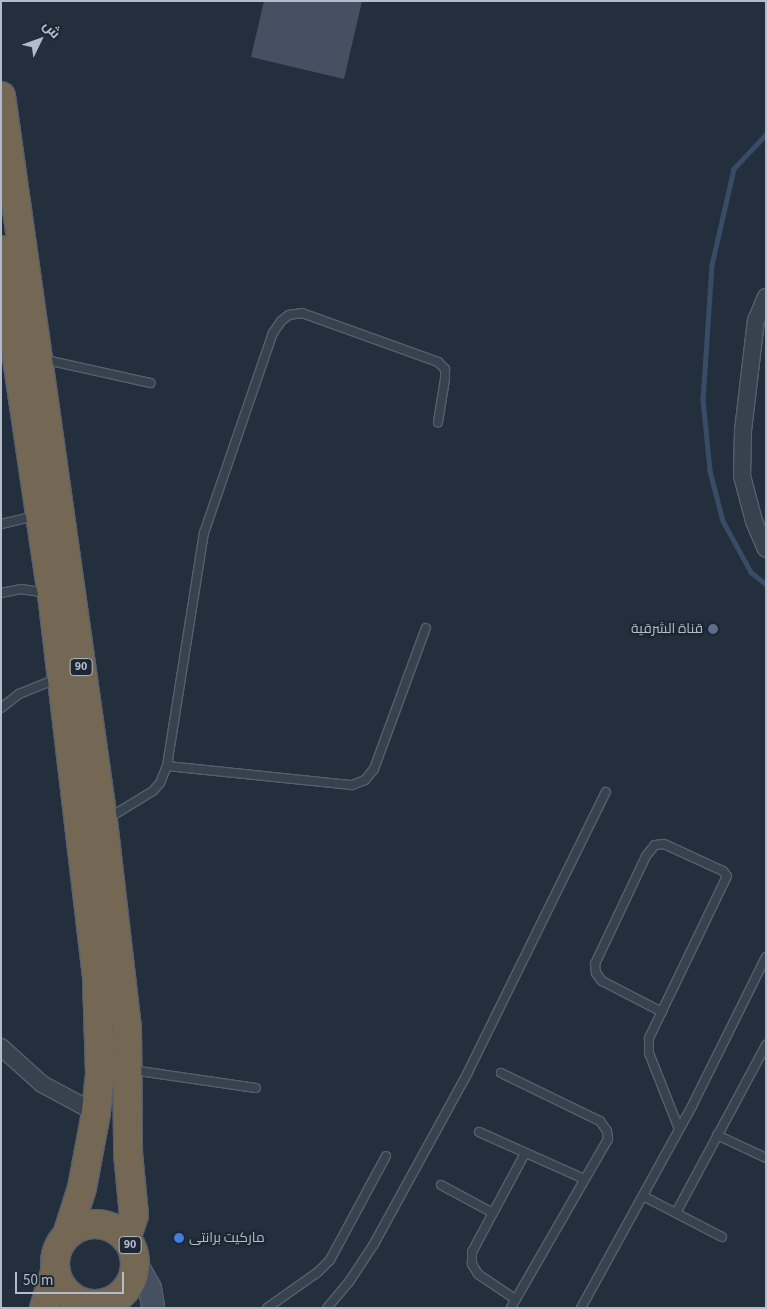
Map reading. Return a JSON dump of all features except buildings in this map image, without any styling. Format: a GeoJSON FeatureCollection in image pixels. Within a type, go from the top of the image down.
{"type":"FeatureCollection","features":[{"type":"Feature","properties":{"kind":"highway","name":"90"},"geometry":{"type":"LineString","coordinates":[[1,96],[103,821],[127,1027],[128,1153],[134,1215],[131,1251],[133,1277],[127,1288],[118,1298],[101,1306],[79,1301],[68,1294],[60,1284],[55,1271]]}},
{"type":"Feature","properties":{"kind":"highway","name":"90"},"geometry":{"type":"LineString","coordinates":[[1,250],[63,676],[98,977],[100,1074],[96,1113],[82,1188],[67,1235]]}},
{"type":"Feature","properties":{"kind":"highway","name":"90"},"geometry":{"type":"LineString","coordinates":[[44,1308],[55,1271],[55,1258],[59,1245],[67,1235],[78,1227],[91,1224],[104,1225],[117,1230],[131,1251]]}},
{"type":"Feature","properties":{"kind":"street"},"geometry":{"type":"LineString","coordinates":[[766,297],[756,320],[743,430],[742,476],[754,521],[766,548]]}},
{"type":"Feature","properties":{"kind":"street"},"geometry":{"type":"LineString","coordinates":[[2,1050],[42,1084],[96,1113]]}},
{"type":"Feature","properties":{"kind":"street"},"geometry":{"type":"LineString","coordinates":[[131,1251],[150,1288],[153,1308]]}},
{"type":"Feature","properties":{"kind":"lane"},"geometry":{"type":"LineString","coordinates":[[103,821],[153,791],[160,783],[167,766],[204,533],[273,333],[281,321],[289,315],[302,313],[438,362],[445,370],[438,422]]}},
{"type":"Feature","properties":{"kind":"lane"},"geometry":{"type":"LineString","coordinates":[[38,358],[150,383]]}},
{"type":"Feature","properties":{"kind":"lane"},"geometry":{"type":"LineString","coordinates":[[1,524],[40,515]]}},
{"type":"Feature","properties":{"kind":"lane"},"geometry":{"type":"LineString","coordinates":[[1,593],[21,589],[52,594]]}},
{"type":"Feature","properties":{"kind":"lane"},"geometry":{"type":"LineString","coordinates":[[167,766],[352,784],[365,780],[374,769],[426,628]]}},
{"type":"Feature","properties":{"kind":"lane"},"geometry":{"type":"LineString","coordinates":[[1,708],[19,694],[63,676]]}},
{"type":"Feature","properties":{"kind":"lane"},"geometry":{"type":"LineString","coordinates":[[327,1308],[348,1282],[374,1244],[454,1097],[606,792]]}},
{"type":"Feature","properties":{"kind":"lane"},"geometry":{"type":"LineString","coordinates":[[662,1012],[602,981],[596,973],[595,964],[646,856],[656,845],[664,844],[722,871],[727,876],[662,1012],[649,1038],[649,1053],[679,1129]]}},
{"type":"Feature","properties":{"kind":"lane"},"geometry":{"type":"LineString","coordinates":[[591,1308],[582,1306],[679,1129],[766,957]]}},
{"type":"Feature","properties":{"kind":"lane"},"geometry":{"type":"LineString","coordinates":[[676,1213],[766,1045]]}},
{"type":"Feature","properties":{"kind":"lane"},"geometry":{"type":"LineString","coordinates":[[126,1070],[256,1088]]}},
{"type":"Feature","properties":{"kind":"lane"},"geometry":{"type":"LineString","coordinates":[[501,1073],[600,1121],[607,1131],[608,1139],[510,1308]]}},
{"type":"Feature","properties":{"kind":"lane"},"geometry":{"type":"LineString","coordinates":[[479,1132],[584,1179]]}},
{"type":"Feature","properties":{"kind":"lane"},"geometry":{"type":"LineString","coordinates":[[717,1135],[766,1158]]}},
{"type":"Feature","properties":{"kind":"lane"},"geometry":{"type":"LineString","coordinates":[[515,1299],[478,1274],[472,1264],[472,1252],[525,1153]]}},
{"type":"Feature","properties":{"kind":"lane"},"geometry":{"type":"LineString","coordinates":[[267,1308],[318,1272],[330,1260],[386,1156]]}},
{"type":"Feature","properties":{"kind":"lane"},"geometry":{"type":"LineString","coordinates":[[441,1186],[493,1213]]}},
{"type":"Feature","properties":{"kind":"lane"},"geometry":{"type":"LineString","coordinates":[[642,1196],[722,1238]]}},
{"type":"Feature","properties":{"kind":"waterway"},"geometry":{"type":"LineString","coordinates":[[766,135],[734,169],[712,265],[703,399],[710,471],[723,521],[751,572],[766,584]]}},
{"type":"Feature","properties":{"kind":"place","name":"قناة الشرقية"},"geometry":{"type":"Point","coordinates":[713,629]}},
{"type":"Feature","properties":{"kind":"place","name":"مارکیت برانتی"},"geometry":{"type":"Point","coordinates":[179,1238]}}]}
